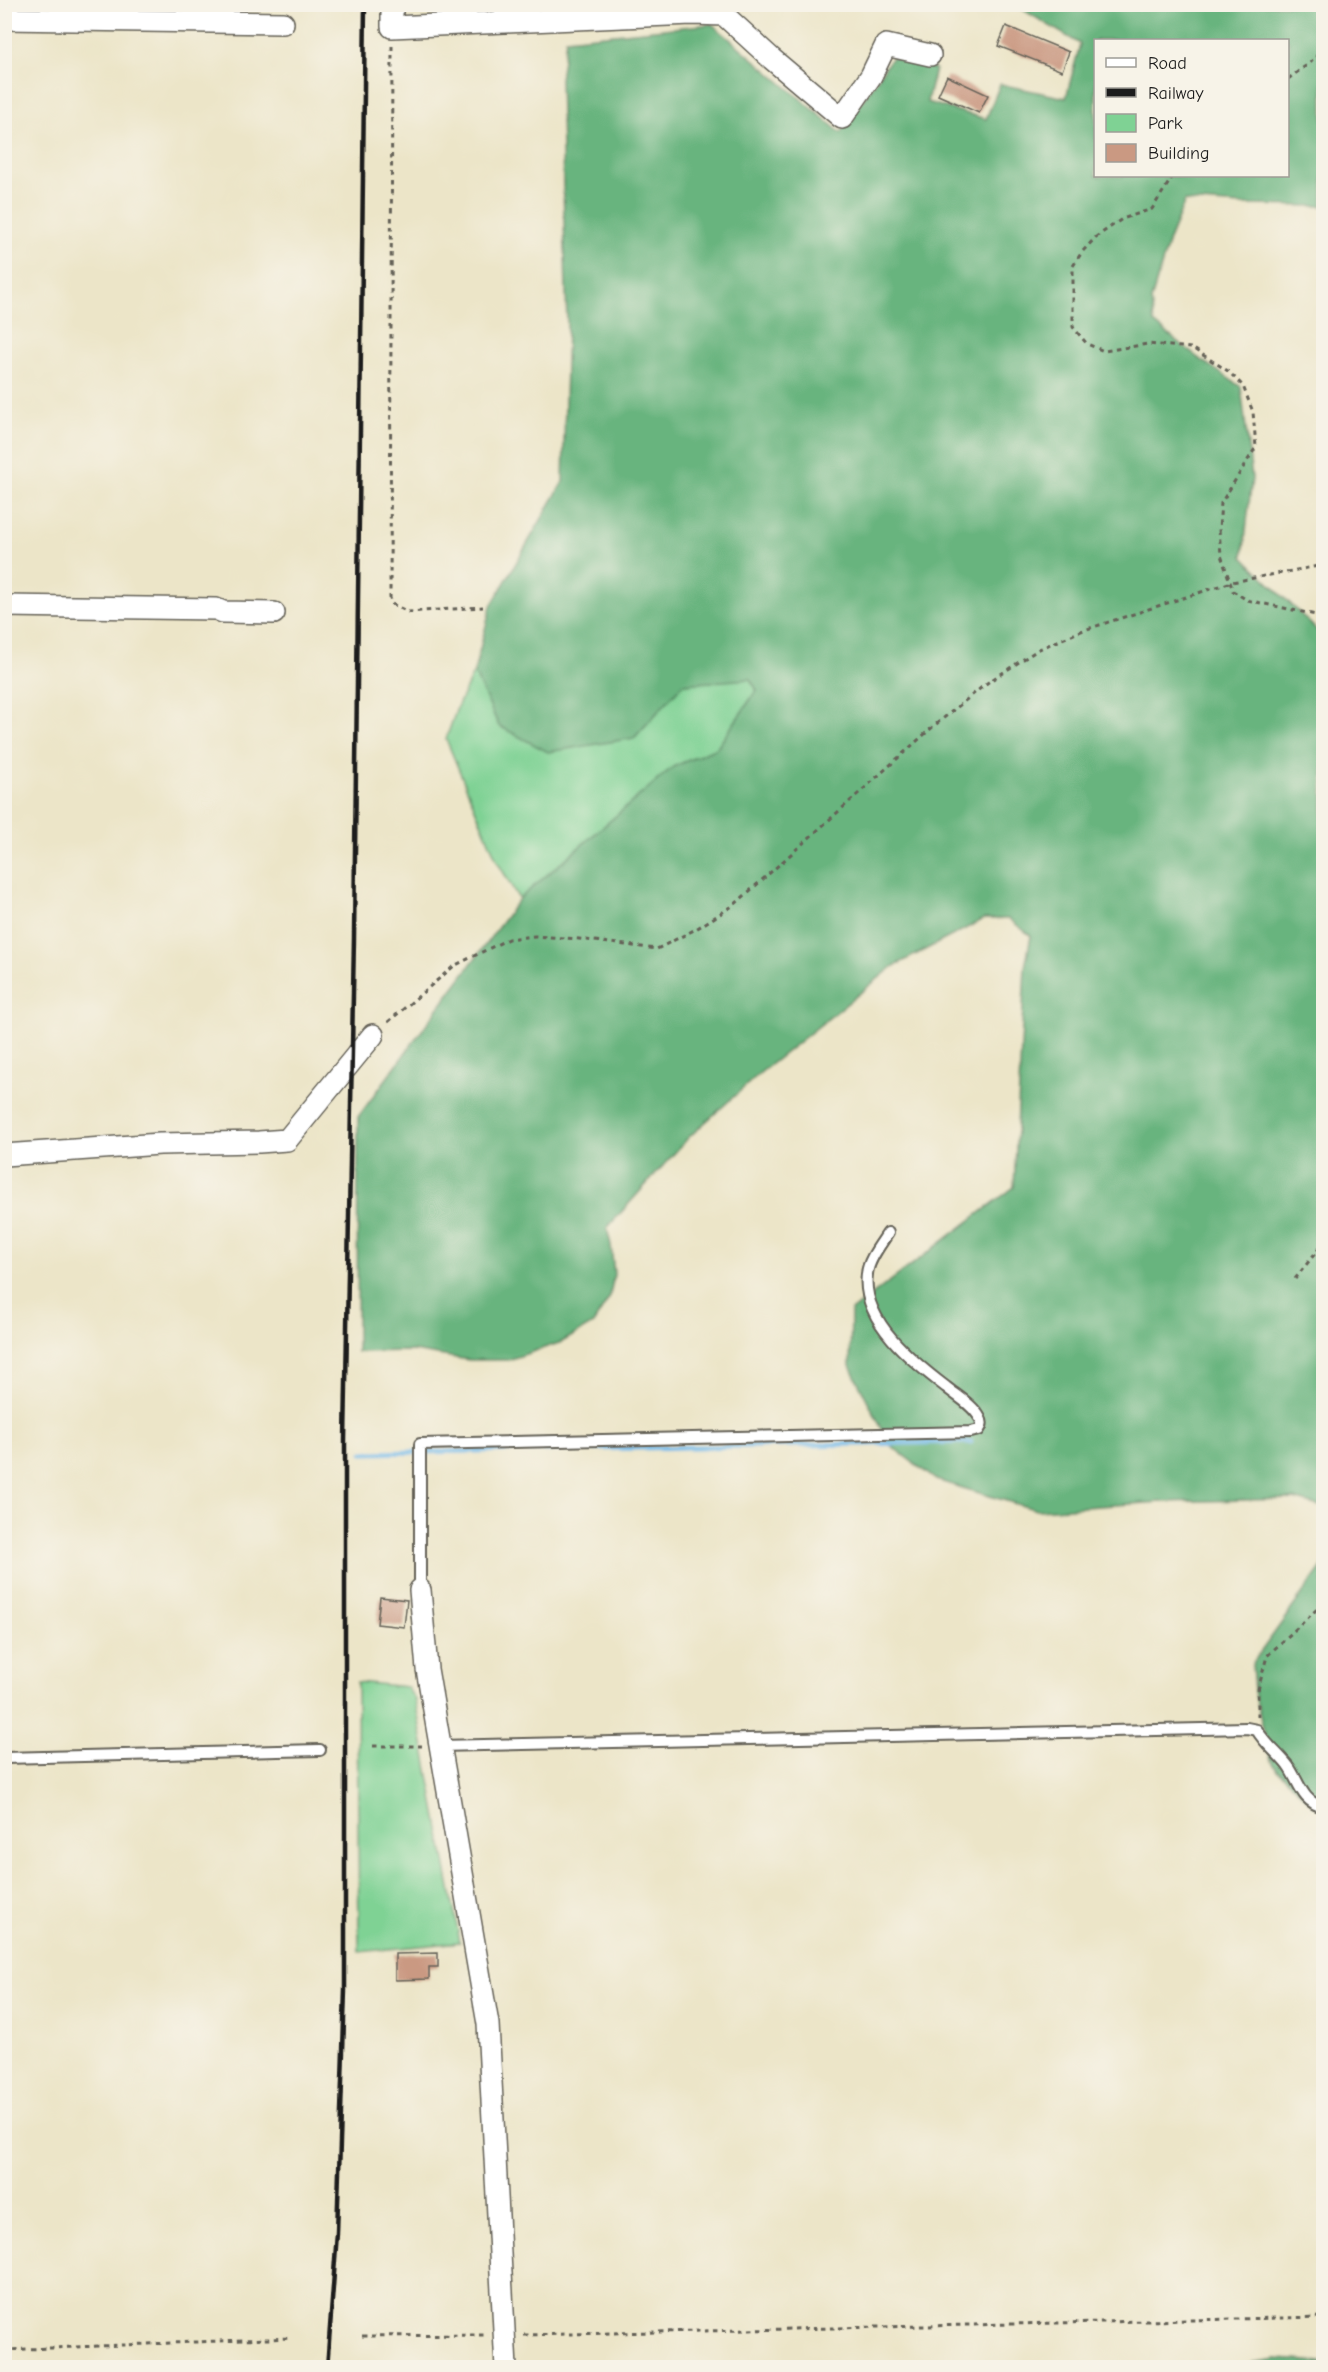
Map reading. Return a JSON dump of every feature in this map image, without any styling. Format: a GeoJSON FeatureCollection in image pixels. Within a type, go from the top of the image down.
{"type":"FeatureCollection","features":[{"type":"Feature","properties":{"kind":"street"},"geometry":{"type":"LineString","coordinates":[[392,4],[392,27],[692,14],[724,15],[842,118],[872,76],[886,45],[930,55]]}},
{"type":"Feature","properties":{"kind":"street"},"geometry":{"type":"LineString","coordinates":[[4,19],[283,23]]}},
{"type":"Feature","properties":{"kind":"street"},"geometry":{"type":"LineString","coordinates":[[4,606],[216,609],[223,612],[274,613]]}},
{"type":"Feature","properties":{"kind":"street"},"geometry":{"type":"LineString","coordinates":[[4,1155],[160,1144],[287,1140],[373,1035]]}},
{"type":"Feature","properties":{"kind":"street"},"geometry":{"type":"LineString","coordinates":[[420,1590],[427,1669],[439,1746],[488,2024],[506,2367]]}},
{"type":"Feature","properties":{"kind":"lane"},"geometry":{"type":"LineString","coordinates":[[420,1590],[420,1444],[979,1430],[982,1420],[973,1408],[917,1365],[891,1338],[873,1311],[868,1295],[867,1273],[888,1233]]}},
{"type":"Feature","properties":{"kind":"lane"},"geometry":{"type":"LineString","coordinates":[[439,1746],[1247,1728],[1257,1730],[1264,1742],[1288,1766],[1300,1790],[1317,1806],[1323,1807]]}},
{"type":"Feature","properties":{"kind":"lane"},"geometry":{"type":"LineString","coordinates":[[4,1758],[320,1750]]}},
{"type":"Feature","properties":{"kind":"path"},"geometry":{"type":"LineString","coordinates":[[392,27],[390,598],[392,604],[408,612],[483,607]]}},
{"type":"Feature","properties":{"kind":"path"},"geometry":{"type":"LineString","coordinates":[[1289,78],[1311,62],[1323,47]]}},
{"type":"Feature","properties":{"kind":"path"},"geometry":{"type":"LineString","coordinates":[[1172,177],[1152,208],[1122,219],[1096,237],[1082,252],[1073,266],[1073,327],[1087,344],[1104,351],[1148,344],[1192,348],[1228,371],[1243,386],[1253,412],[1256,447],[1221,503],[1219,529],[1221,555],[1233,591],[1247,600],[1316,615],[1323,620]]}},
{"type":"Feature","properties":{"kind":"path"},"geometry":{"type":"LineString","coordinates":[[373,1035],[454,966],[508,939],[535,936],[657,949],[696,929],[734,905],[944,718],[987,683],[1039,649],[1081,631],[1232,582],[1323,565]]}},
{"type":"Feature","properties":{"kind":"path"},"geometry":{"type":"LineString","coordinates":[[1295,1279],[1323,1242]]}},
{"type":"Feature","properties":{"kind":"path"},"geometry":{"type":"LineString","coordinates":[[1257,1730],[1258,1690],[1267,1656],[1323,1606]]}},
{"type":"Feature","properties":{"kind":"path"},"geometry":{"type":"LineString","coordinates":[[373,1746],[439,1746]]}},
{"type":"Feature","properties":{"kind":"path"},"geometry":{"type":"LineString","coordinates":[[362,2336],[505,2335],[1323,2317]]}},
{"type":"Feature","properties":{"kind":"path"},"geometry":{"type":"LineString","coordinates":[[4,2350],[291,2338]]}},
{"type":"Feature","properties":{"kind":"green space"},"geometry":{"type":"Polygon","coordinates":[[[1015,5],[1323,5],[1323,206],[1241,205],[1185,201],[1169,240],[1151,300],[1154,323],[1197,357],[1241,387],[1252,478],[1243,557],[1323,636],[1323,1507],[1294,1499],[1162,1502],[1037,1510],[936,1480],[890,1445],[850,1366],[851,1311],[1014,1187],[1025,967],[1031,936],[1009,919],[984,919],[894,966],[760,1073],[689,1137],[607,1228],[614,1274],[610,1297],[593,1324],[562,1342],[508,1360],[469,1360],[413,1351],[357,1352],[358,1117],[519,899],[673,767],[717,748],[757,690],[750,679],[683,684],[634,738],[548,752],[499,726],[474,672],[491,606],[563,482],[567,325],[560,79],[566,39],[712,24],[841,133],[892,57],[935,69],[927,102],[986,119],[1000,84],[1066,98],[1080,44],[1015,5]]]}},
{"type":"Feature","properties":{"kind":"green space"},"geometry":{"type":"Polygon","coordinates":[[[474,672],[499,726],[634,738],[683,684],[750,678],[757,690],[717,748],[673,767],[519,899],[498,863],[446,739],[458,705],[474,672]]]}},
{"type":"Feature","properties":{"kind":"green space"},"geometry":{"type":"Polygon","coordinates":[[[1323,1565],[1323,1807],[1313,1805],[1272,1764],[1254,1692],[1252,1664],[1323,1565]]]}},
{"type":"Feature","properties":{"kind":"green space"},"geometry":{"type":"Polygon","coordinates":[[[357,1682],[407,1687],[415,1700],[460,1942],[359,1952],[357,1682]]]}},
{"type":"Feature","properties":{"kind":"green space"},"geometry":{"type":"Polygon","coordinates":[[[1276,2359],[1323,2362],[1323,2367],[1240,2367],[1276,2359]]]}},
{"type":"Feature","properties":{"kind":"building"},"geometry":{"type":"Polygon","coordinates":[[[1006,26],[1069,52],[1062,71],[998,46],[1006,26]]]}},
{"type":"Feature","properties":{"kind":"building"},"geometry":{"type":"Polygon","coordinates":[[[947,76],[988,95],[979,113],[938,95],[947,76]]]}},
{"type":"Feature","properties":{"kind":"building"},"geometry":{"type":"Polygon","coordinates":[[[380,1597],[407,1600],[404,1627],[377,1624],[380,1597]]]}},
{"type":"Feature","properties":{"kind":"building"},"geometry":{"type":"Polygon","coordinates":[[[438,1953],[438,1967],[429,1967],[429,1979],[395,1980],[395,1954],[438,1953]]]}},
{"type":"Feature","properties":{"kind":"waterway"},"geometry":{"type":"LineString","coordinates":[[363,1453],[971,1442]]}},
{"type":"Feature","properties":{"kind":"railway"},"geometry":{"type":"LineString","coordinates":[[327,2368],[337,2233],[345,1990],[345,1441],[354,937],[365,4]]}}]}
